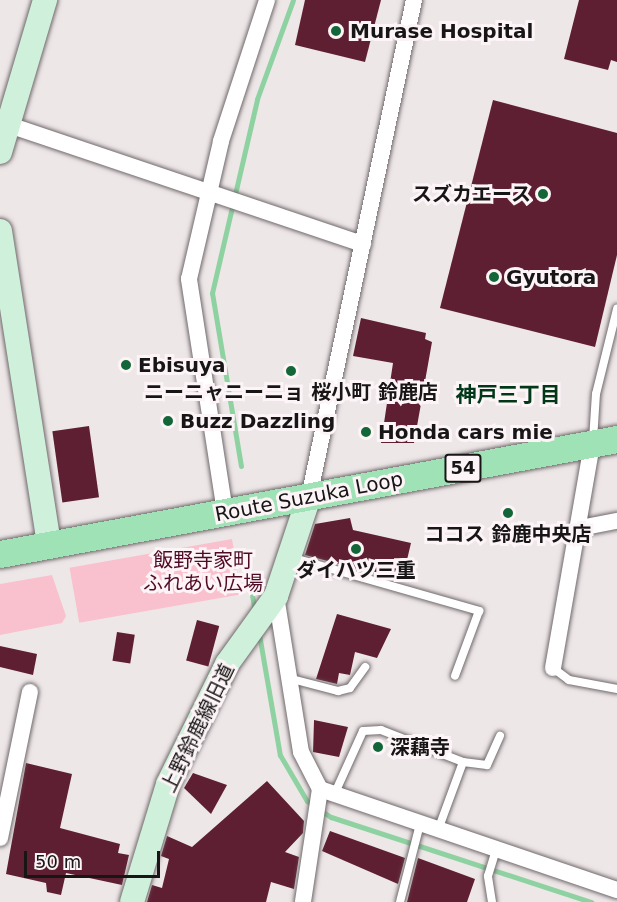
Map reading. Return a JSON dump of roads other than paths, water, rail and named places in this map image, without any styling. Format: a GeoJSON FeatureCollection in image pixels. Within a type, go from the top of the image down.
{"type":"FeatureCollection","features":[{"type":"Feature","properties":{"kind":"main road","name":"Route Suzuka Loop"},"geometry":{"type":"LineString","coordinates":[[0,554],[605,441]]}},
{"type":"Feature","properties":{"kind":"street"},"geometry":{"type":"LineString","coordinates":[[0,153],[3,123],[45,0]]}},
{"type":"Feature","properties":{"kind":"street"},"geometry":{"type":"LineString","coordinates":[[309,497],[414,0]]}},
{"type":"Feature","properties":{"kind":"street"},"geometry":{"type":"LineString","coordinates":[[225,512],[190,293],[191,262],[213,192],[264,1]]}},
{"type":"Feature","properties":{"kind":"street"},"geometry":{"type":"LineString","coordinates":[[3,123],[241,201],[363,244]]}},
{"type":"Feature","properties":{"kind":"street"},"geometry":{"type":"LineString","coordinates":[[0,231],[49,545]]}},
{"type":"Feature","properties":{"kind":"street"},"geometry":{"type":"LineString","coordinates":[[552,668],[580,528],[605,441]]}},
{"type":"Feature","properties":{"kind":"street","name":"上野鈴鹿線旧道"},"geometry":{"type":"LineString","coordinates":[[132,902],[183,749],[227,664],[272,602],[290,557],[309,497]]}},
{"type":"Feature","properties":{"kind":"street"},"geometry":{"type":"LineString","coordinates":[[580,528],[617,521]]}},
{"type":"Feature","properties":{"kind":"street"},"geometry":{"type":"LineString","coordinates":[[272,602],[302,752],[324,794],[303,902]]}},
{"type":"Feature","properties":{"kind":"street"},"geometry":{"type":"LineString","coordinates":[[0,838],[30,692]]}},
{"type":"Feature","properties":{"kind":"street"},"geometry":{"type":"LineString","coordinates":[[324,794],[419,828],[438,830],[495,852],[617,890]]}},
{"type":"Feature","properties":{"kind":"lane"},"geometry":{"type":"LineString","coordinates":[[605,441],[596,394],[617,309]]}},
{"type":"Feature","properties":{"kind":"lane"},"geometry":{"type":"LineString","coordinates":[[290,557],[479,611],[455,676]]}},
{"type":"Feature","properties":{"kind":"lane"},"geometry":{"type":"LineString","coordinates":[[287,678],[338,691],[350,688],[365,667]]}},
{"type":"Feature","properties":{"kind":"lane"},"geometry":{"type":"LineString","coordinates":[[552,668],[569,680],[617,689]]}},
{"type":"Feature","properties":{"kind":"lane"},"geometry":{"type":"LineString","coordinates":[[324,794],[368,728],[463,762],[487,765],[500,736]]}},
{"type":"Feature","properties":{"kind":"lane"},"geometry":{"type":"LineString","coordinates":[[438,830],[463,762]]}},
{"type":"Feature","properties":{"kind":"lane"},"geometry":{"type":"LineString","coordinates":[[399,902],[419,828]]}},
{"type":"Feature","properties":{"kind":"lane"},"geometry":{"type":"LineString","coordinates":[[492,902],[488,876],[495,852]]}},
{"type":"Feature","properties":{"kind":"waterway"},"geometry":{"type":"LineString","coordinates":[[241,466],[212,293],[257,99],[293,0]]}},
{"type":"Feature","properties":{"kind":"waterway"},"geometry":{"type":"LineString","coordinates":[[248,570],[255,613]]}},
{"type":"Feature","properties":{"kind":"waterway"},"geometry":{"type":"LineString","coordinates":[[259,634],[280,755],[307,801],[331,817],[591,902]]}},
{"type":"Feature","properties":{"kind":"place","name":"Murase Hospital"},"geometry":{"type":"Point","coordinates":[336,31]}},
{"type":"Feature","properties":{"kind":"place","name":"スズカエース"},"geometry":{"type":"Point","coordinates":[543,194]}},
{"type":"Feature","properties":{"kind":"place","name":"Gyutora"},"geometry":{"type":"Point","coordinates":[494,277]}},
{"type":"Feature","properties":{"kind":"place","name":"Ebisuya"},"geometry":{"type":"Point","coordinates":[126,365]}},
{"type":"Feature","properties":{"kind":"place","name":"ニーニャニーニョ 桜小町 鈴鹿店"},"geometry":{"type":"Point","coordinates":[291,371]}},
{"type":"Feature","properties":{"kind":"place","name":"Buzz Dazzling"},"geometry":{"type":"Point","coordinates":[168,421]}},
{"type":"Feature","properties":{"kind":"place","name":"Honda cars mie"},"geometry":{"type":"Point","coordinates":[366,432]}},
{"type":"Feature","properties":{"kind":"place","name":"ココス 鈴鹿中央店"},"geometry":{"type":"Point","coordinates":[508,513]}},
{"type":"Feature","properties":{"kind":"place","name":"ダイハツ三重"},"geometry":{"type":"Point","coordinates":[356,549]}},
{"type":"Feature","properties":{"kind":"place","name":"深藕寺"},"geometry":{"type":"Point","coordinates":[378,747]}},
{"type":"Feature","properties":{"kind":"district","name":"神戸三丁目"},"geometry":{"type":"Point","coordinates":[508,395]}},
{"type":"Feature","properties":{"kind":"park label","name":"飯野寺家町 ふれあい広場"},"geometry":{"type":"Point","coordinates":[203,572]}}]}
